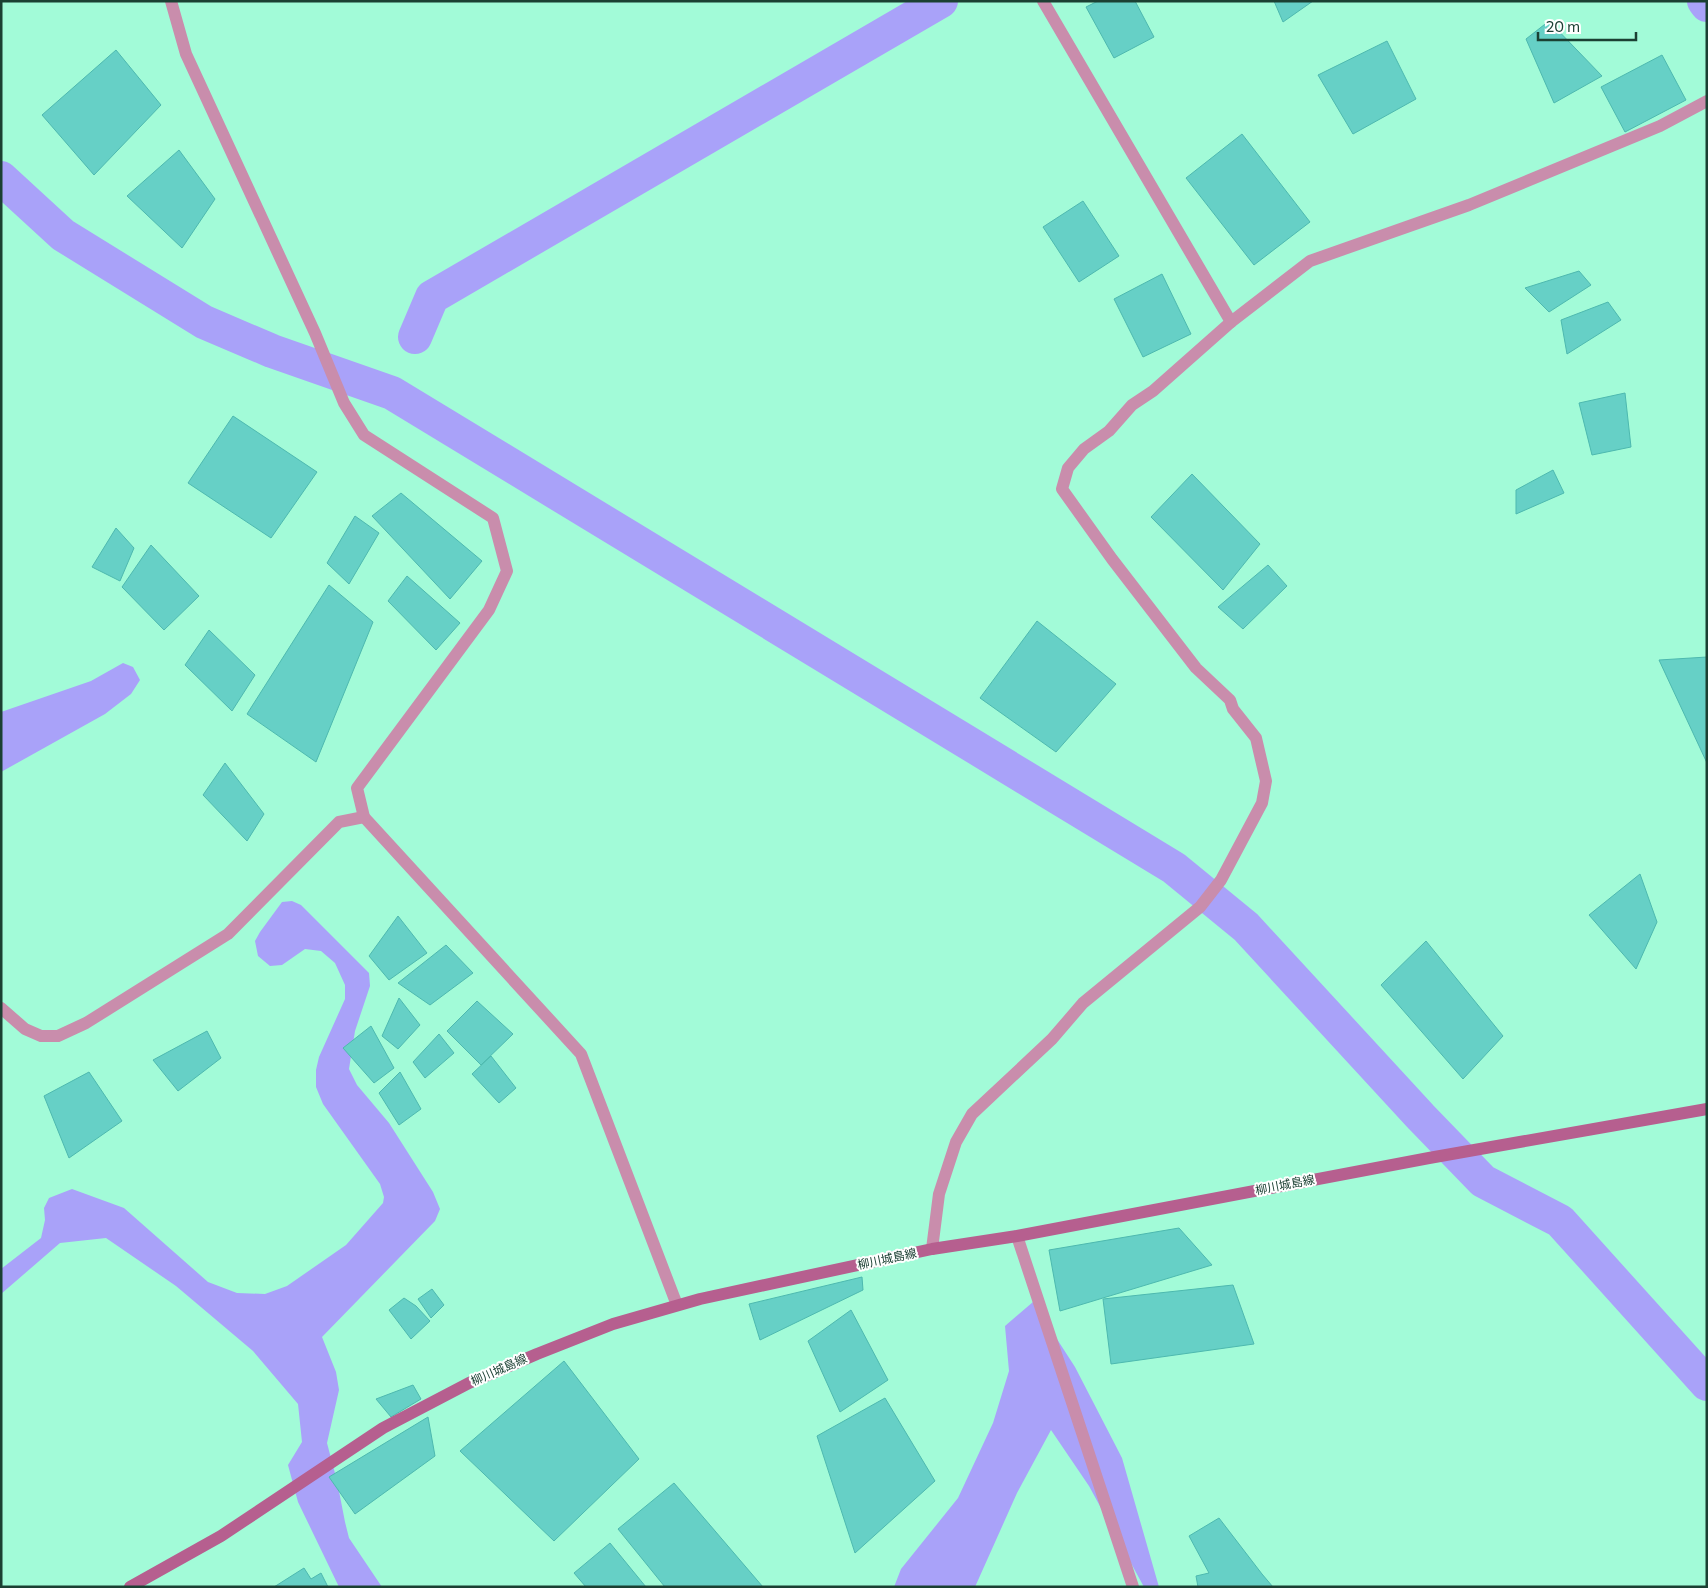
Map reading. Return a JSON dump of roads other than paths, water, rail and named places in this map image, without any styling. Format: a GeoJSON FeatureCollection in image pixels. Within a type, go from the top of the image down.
{"type":"FeatureCollection","features":[{"type":"Feature","properties":{"kind":"main road","name":"柳川城島線"},"geometry":{"type":"LineString","coordinates":[[130,1587],[221,1536],[383,1428],[469,1383],[613,1324],[677,1305],[932,1249],[1017,1236],[1429,1158],[1707,1109]]}},
{"type":"Feature","properties":{"kind":"street"},"geometry":{"type":"LineString","coordinates":[[171,1],[186,54],[315,333],[344,403],[364,436],[493,518],[507,571],[489,610],[357,788],[364,817],[582,1054],[677,1305]]}},
{"type":"Feature","properties":{"kind":"street"},"geometry":{"type":"LineString","coordinates":[[1044,1],[1232,322]]}},
{"type":"Feature","properties":{"kind":"street"},"geometry":{"type":"LineString","coordinates":[[932,1249],[939,1194],[956,1142],[972,1114],[1052,1039],[1083,1003],[1200,907],[1221,880],[1262,803],[1266,781],[1256,738],[1233,709],[1230,700],[1196,668],[1112,559],[1062,489],[1068,468],[1084,449],[1109,431],[1132,405],[1153,391],[1232,322],[1310,261],[1469,205],[1660,126],[1707,101]]}},
{"type":"Feature","properties":{"kind":"street"},"geometry":{"type":"LineString","coordinates":[[1,1008],[26,1029],[41,1036],[58,1036],[86,1023],[228,934],[339,822],[364,817]]}},
{"type":"Feature","properties":{"kind":"street"},"geometry":{"type":"LineString","coordinates":[[1017,1236],[1133,1587]]}},
{"type":"Feature","properties":{"kind":"waterway"},"geometry":{"type":"LineString","coordinates":[[415,337],[432,297],[941,1]]}},
{"type":"Feature","properties":{"kind":"waterway"},"geometry":{"type":"LineString","coordinates":[[1704,1],[1707,5]]}},
{"type":"Feature","properties":{"kind":"waterway"},"geometry":{"type":"LineString","coordinates":[[1,178],[63,235],[204,322],[272,351],[392,393],[1174,868],[1246,927],[1421,1117],[1483,1181],[1560,1221],[1707,1384]]}}]}
